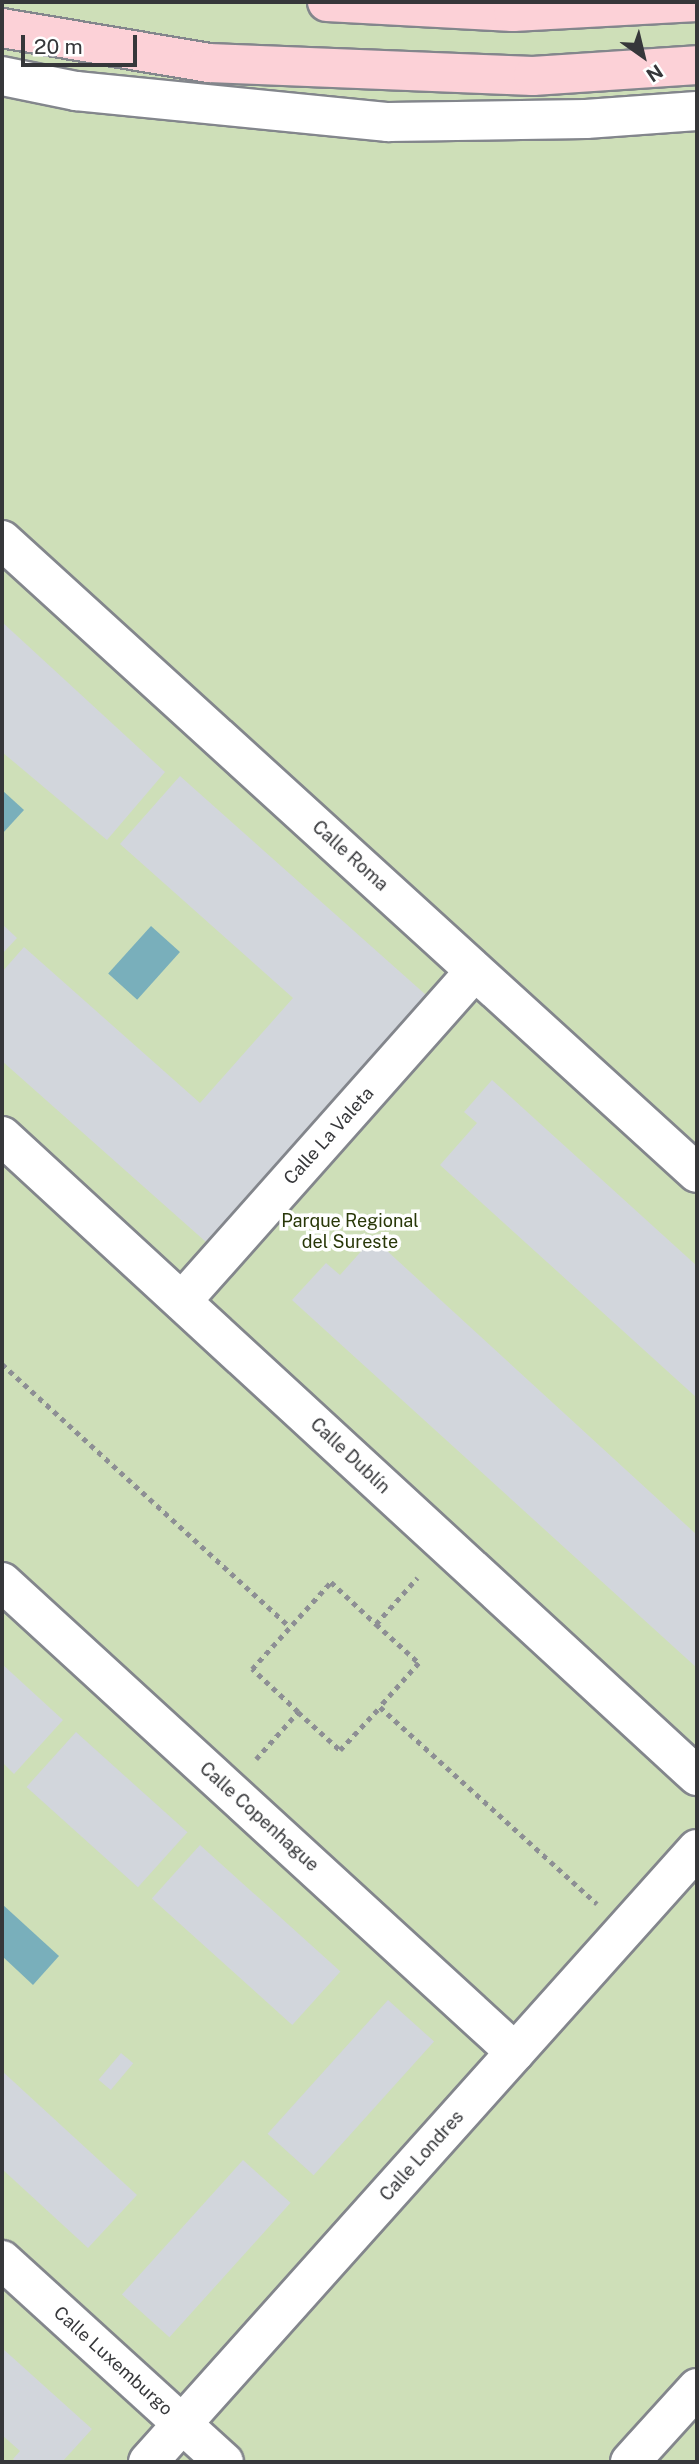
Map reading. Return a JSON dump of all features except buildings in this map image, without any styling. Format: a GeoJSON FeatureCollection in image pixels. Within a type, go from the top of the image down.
{"type":"FeatureCollection","features":[{"type":"Feature","properties":{"kind":"main road"},"geometry":{"type":"LineString","coordinates":[[327,2],[513,12],[697,2]]}},
{"type":"Feature","properties":{"kind":"main road"},"geometry":{"type":"LineString","coordinates":[[2,28],[209,63],[533,76],[697,65]]}},
{"type":"Feature","properties":{"kind":"street"},"geometry":{"type":"LineString","coordinates":[[2,76],[76,91],[388,122],[586,119],[697,111]]}},
{"type":"Feature","properties":{"kind":"street"},"geometry":{"type":"LineString","coordinates":[[2,92],[76,91]]}},
{"type":"Feature","properties":{"kind":"street","name":"Calle Roma"},"geometry":{"type":"LineString","coordinates":[[2,540],[697,1173]]}},
{"type":"Feature","properties":{"kind":"street","name":"Calle La Valeta"},"geometry":{"type":"LineString","coordinates":[[182,1301],[475,971]]}},
{"type":"Feature","properties":{"kind":"street","name":"Calle Dublín"},"geometry":{"type":"LineString","coordinates":[[2,1136],[697,1776]]}},
{"type":"Feature","properties":{"kind":"street","name":"Calle Copenhague"},"geometry":{"type":"LineString","coordinates":[[2,1582],[515,2052]]}},
{"type":"Feature","properties":{"kind":"street","name":"Calle Londres"},"geometry":{"type":"LineString","coordinates":[[148,2462],[697,1849]]}},
{"type":"Feature","properties":{"kind":"street","name":"Calle Luxemburgo"},"geometry":{"type":"LineString","coordinates":[[2,2260],[224,2462]]}},
{"type":"Feature","properties":{"kind":"street"},"geometry":{"type":"LineString","coordinates":[[630,2462],[697,2388]]}},
{"type":"Feature","properties":{"kind":"path"},"geometry":{"type":"LineString","coordinates":[[2,1364],[290,1627]]}},
{"type":"Feature","properties":{"kind":"path"},"geometry":{"type":"LineString","coordinates":[[376,1624],[417,1578]]}},
{"type":"Feature","properties":{"kind":"path"},"geometry":{"type":"LineString","coordinates":[[331,1582],[419,1663],[340,1750],[252,1669],[290,1627],[331,1582]]}},
{"type":"Feature","properties":{"kind":"path"},"geometry":{"type":"LineString","coordinates":[[380,1707],[603,1909]]}},
{"type":"Feature","properties":{"kind":"path"},"geometry":{"type":"LineString","coordinates":[[256,1759],[299,1712]]}},
{"type":"Feature","properties":{"kind":"green space","name":"Parque Regional del Sureste"},"geometry":{"type":"Polygon","coordinates":[[[2,2],[697,2],[697,2462],[2,2462],[2,2]]]}},
{"type":"Feature","properties":{"kind":"water"},"geometry":{"type":"Polygon","coordinates":[[[2,790],[24,810],[2,834],[2,790]]]}},
{"type":"Feature","properties":{"kind":"water"},"geometry":{"type":"Polygon","coordinates":[[[151,926],[180,952],[137,1000],[108,974],[151,926]]]}},
{"type":"Feature","properties":{"kind":"water"},"geometry":{"type":"Polygon","coordinates":[[[2,1904],[59,1956],[33,1985],[2,1956],[2,1904]]]}}]}
